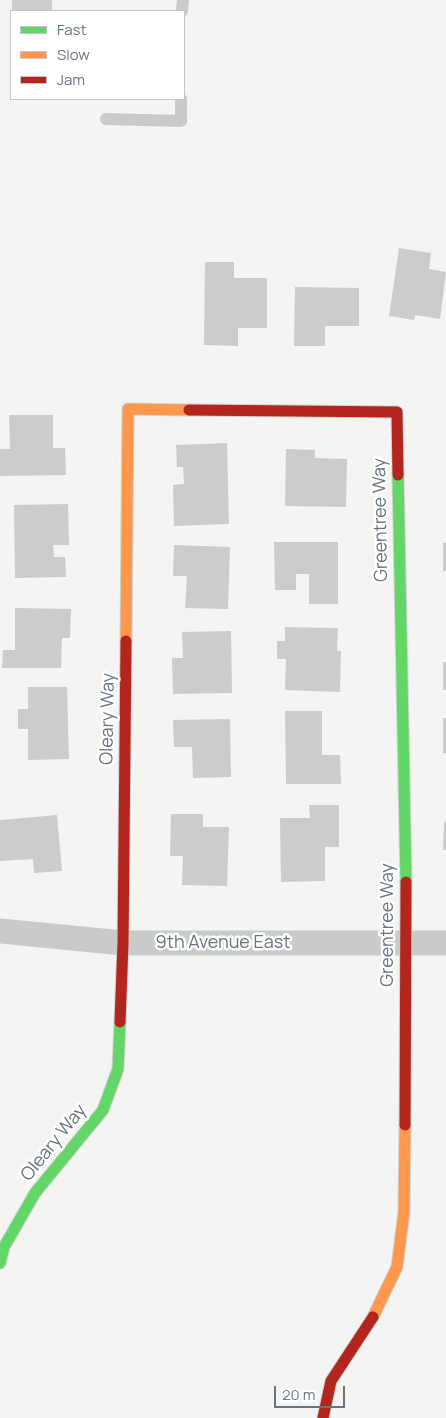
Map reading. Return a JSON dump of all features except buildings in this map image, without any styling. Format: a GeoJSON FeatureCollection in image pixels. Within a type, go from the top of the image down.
{"type":"FeatureCollection","features":[{"type":"Feature","properties":{"kind":"street","name":"Oleary Way"},"geometry":{"type":"LineString","coordinates":[[0,1263],[4,1247],[35,1192],[103,1110],[118,1069],[123,943],[128,409],[397,412]]}},
{"type":"Feature","properties":{"kind":"street","name":"Greentree Way"},"geometry":{"type":"LineString","coordinates":[[323,1418],[331,1381],[376,1313],[397,1267],[404,1212],[406,942],[397,412]]}},
{"type":"Feature","properties":{"kind":"street","name":"9th Avenue East"},"geometry":{"type":"LineString","coordinates":[[0,931],[123,943],[446,943]]}},
{"type":"Feature","properties":{"kind":"lane"},"geometry":{"type":"LineString","coordinates":[[106,119],[181,121],[181,100]]}},
{"type":"Feature","properties":{"kind":"traffic: fast"},"geometry":{"type":"LineString","coordinates":[[398,475],[406,882]]}},
{"type":"Feature","properties":{"kind":"traffic: fast"},"geometry":{"type":"LineString","coordinates":[[0,1263],[4,1247],[35,1193],[103,1110],[118,1069],[120,1022]]}},
{"type":"Feature","properties":{"kind":"traffic: slow"},"geometry":{"type":"LineString","coordinates":[[126,641],[128,409],[189,410]]}},
{"type":"Feature","properties":{"kind":"traffic: slow"},"geometry":{"type":"LineString","coordinates":[[373,1317],[397,1267],[404,1212],[405,1125]]}},
{"type":"Feature","properties":{"kind":"traffic: jam"},"geometry":{"type":"LineString","coordinates":[[189,410],[397,412],[398,475]]}},
{"type":"Feature","properties":{"kind":"traffic: jam"},"geometry":{"type":"LineString","coordinates":[[120,1022],[123,943],[126,641]]}},
{"type":"Feature","properties":{"kind":"traffic: jam"},"geometry":{"type":"LineString","coordinates":[[405,1125],[406,882]]}},
{"type":"Feature","properties":{"kind":"traffic: jam"},"geometry":{"type":"LineString","coordinates":[[323,1418],[331,1381],[373,1317]]}}]}
